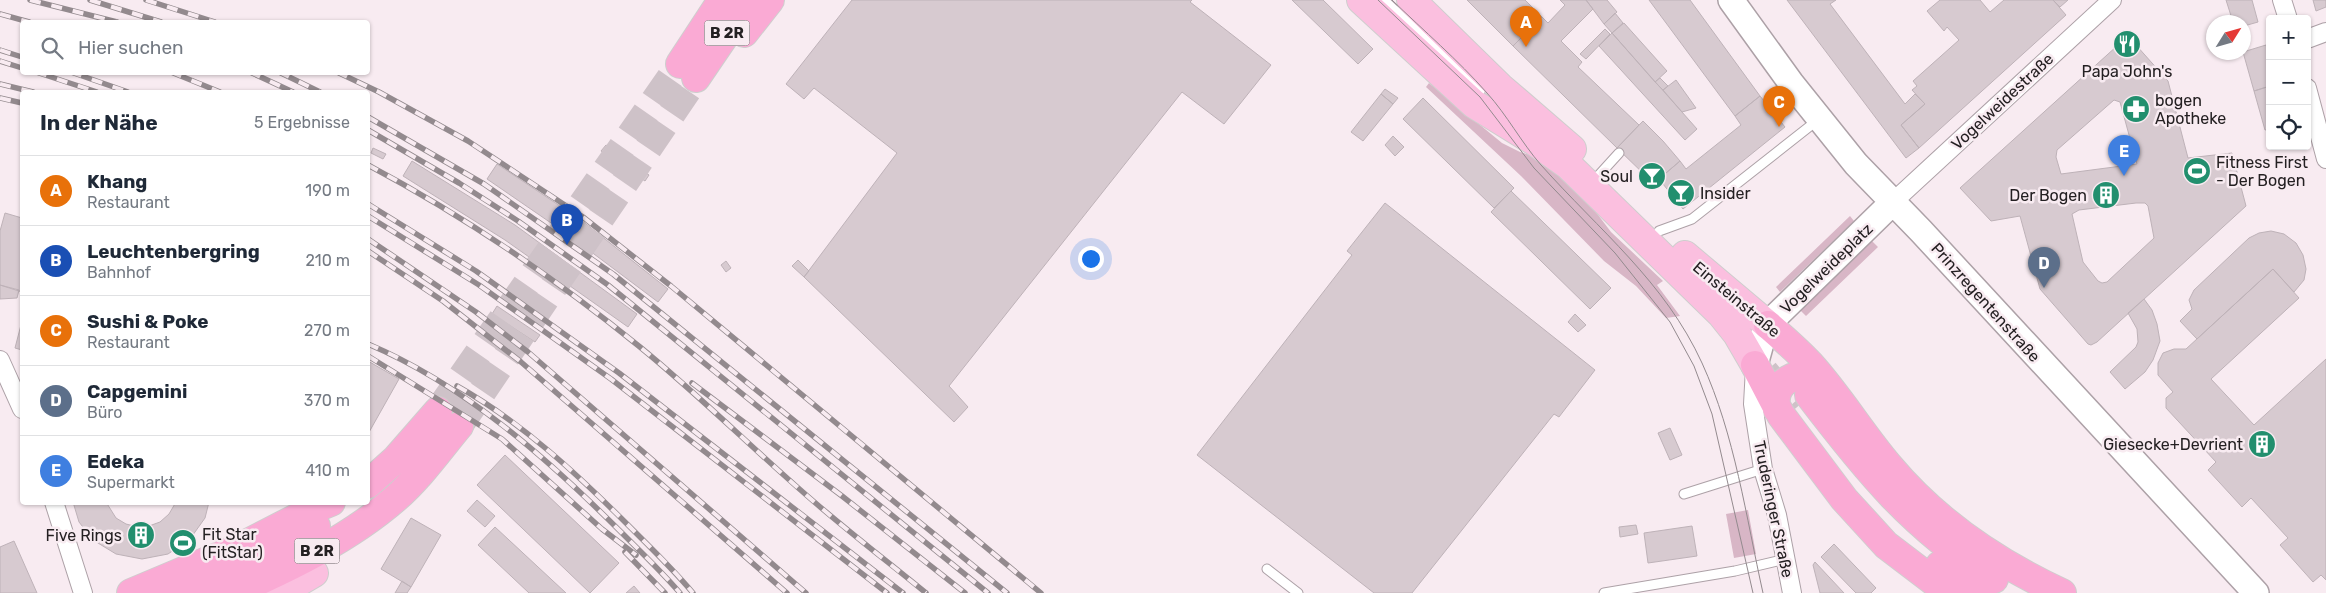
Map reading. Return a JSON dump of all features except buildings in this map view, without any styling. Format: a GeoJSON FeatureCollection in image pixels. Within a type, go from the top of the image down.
{"type":"FeatureCollection","features":[{"type":"Feature","properties":{"kind":"highway","name":"B 2R"},"geometry":{"type":"LineString","coordinates":[[693,63],[703,0]]}},
{"type":"Feature","properties":{"kind":"highway","name":"B 2R"},"geometry":{"type":"LineString","coordinates":[[693,63],[722,0]]}},
{"type":"Feature","properties":{"kind":"highway","name":"B 2R"},"geometry":{"type":"LineString","coordinates":[[693,63],[749,0]]}},
{"type":"Feature","properties":{"kind":"highway"},"geometry":{"type":"LineString","coordinates":[[693,63],[750,28],[770,0]]}},
{"type":"Feature","properties":{"kind":"highway","name":"Einsteinstraße"},"geometry":{"type":"LineString","coordinates":[[1768,325],[1796,350],[1801,398],[1829,479],[1870,528],[1910,565],[1949,593]]}},
{"type":"Feature","properties":{"kind":"highway","name":"Einsteinstraße"},"geometry":{"type":"LineString","coordinates":[[1755,365],[1875,449],[1916,496],[1946,522],[1984,550],[2010,566],[2062,593]]}},
{"type":"Feature","properties":{"kind":"highway"},"geometry":{"type":"LineString","coordinates":[[1801,398],[1872,505],[1890,524],[1925,554],[1981,593]]}},
{"type":"Feature","properties":{"kind":"highway"},"geometry":{"type":"LineString","coordinates":[[1801,398],[1863,466],[1923,527],[1950,549],[2020,593]]}},
{"type":"Feature","properties":{"kind":"highway","name":"B 2R"},"geometry":{"type":"LineString","coordinates":[[232,593],[278,573],[332,542],[396,498],[426,466],[448,419],[396,459],[370,482]]}},
{"type":"Feature","properties":{"kind":"highway"},"geometry":{"type":"LineString","coordinates":[[314,573],[358,544],[380,524],[396,498]]}},
{"type":"Feature","properties":{"kind":"highway"},"geometry":{"type":"LineString","coordinates":[[131,593],[238,548],[324,505]]}},
{"type":"Feature","properties":{"kind":"highway","name":"B 2R"},"geometry":{"type":"LineString","coordinates":[[182,593],[269,555],[322,522],[341,505]]}},
{"type":"Feature","properties":{"kind":"main road","name":"Einsteinstraße"},"geometry":{"type":"LineString","coordinates":[[1361,0],[1474,104],[1529,138],[1574,171],[1702,295],[1737,334],[1755,365]]}},
{"type":"Feature","properties":{"kind":"main road","name":"Einsteinstraße"},"geometry":{"type":"LineString","coordinates":[[1411,0],[1500,87],[1560,138],[1659,231],[1768,325]]}},
{"type":"Feature","properties":{"kind":"main road","name":"Prinzregentenstraße"},"geometry":{"type":"LineString","coordinates":[[1731,0],[1791,83],[1856,164],[2256,593]]}},
{"type":"Feature","properties":{"kind":"main road","name":"Vogelweideplatz"},"geometry":{"type":"LineString","coordinates":[[1755,365],[1768,325],[1785,306],[1893,202]]}},
{"type":"Feature","properties":{"kind":"main road"},"geometry":{"type":"LineString","coordinates":[[280,593],[314,573]]}},
{"type":"Feature","properties":{"kind":"street","name":"Vogelweidestraße"},"geometry":{"type":"LineString","coordinates":[[1893,202],[2112,0]]}},
{"type":"Feature","properties":{"kind":"street"},"geometry":{"type":"LineString","coordinates":[[2282,0],[2287,15]]}},
{"type":"Feature","properties":{"kind":"street"},"geometry":{"type":"LineString","coordinates":[[2311,38],[2326,32]]}},
{"type":"Feature","properties":{"kind":"street"},"geometry":{"type":"LineString","coordinates":[[2311,103],[2326,159]]}},
{"type":"Feature","properties":{"kind":"street"},"geometry":{"type":"LineString","coordinates":[[0,360],[20,405]]}},
{"type":"Feature","properties":{"kind":"street","name":"Truderinger Straße"},"geometry":{"type":"LineString","coordinates":[[1755,365],[1753,404],[1763,469],[1771,492],[1792,593]]}},
{"type":"Feature","properties":{"kind":"street"},"geometry":{"type":"LineString","coordinates":[[55,505],[83,593]]}},
{"type":"Feature","properties":{"kind":"lane"},"geometry":{"type":"LineString","coordinates":[[1384,0],[1391,13],[1395,33]]}},
{"type":"Feature","properties":{"kind":"lane"},"geometry":{"type":"LineString","coordinates":[[1384,0],[1468,56]]}},
{"type":"Feature","properties":{"kind":"lane"},"geometry":{"type":"LineString","coordinates":[[1384,0],[1488,99]]}},
{"type":"Feature","properties":{"kind":"lane"},"geometry":{"type":"LineString","coordinates":[[1495,106],[1529,138]]}},
{"type":"Feature","properties":{"kind":"lane"},"geometry":{"type":"LineString","coordinates":[[1659,231],[1692,219],[1820,118]]}},
{"type":"Feature","properties":{"kind":"lane"},"geometry":{"type":"LineString","coordinates":[[1599,175],[1619,153]]}},
{"type":"Feature","properties":{"kind":"lane"},"geometry":{"type":"LineString","coordinates":[[1684,494],[1763,469]]}},
{"type":"Feature","properties":{"kind":"lane"},"geometry":{"type":"LineString","coordinates":[[1604,593],[1735,571],[1786,560]]}},
{"type":"Feature","properties":{"kind":"lane"},"geometry":{"type":"LineString","coordinates":[[1267,569],[1298,593]]}},
{"type":"Feature","properties":{"kind":"shaded area"},"geometry":{"type":"Polygon","coordinates":[[[1429,83],[1502,143],[1520,152],[1540,158],[1583,195],[1611,232],[1663,281],[1657,285],[1680,316],[1666,318],[1636,286],[1604,261],[1521,176],[1426,87],[1429,83]]]}},
{"type":"Feature","properties":{"kind":"shaded area"},"geometry":{"type":"Polygon","coordinates":[[[1850,216],[1854,221],[1780,292],[1776,287],[1850,216]]]}},
{"type":"Feature","properties":{"kind":"shaded area"},"geometry":{"type":"Polygon","coordinates":[[[1872,241],[1878,247],[1806,316],[1800,310],[1872,241]]]}},
{"type":"Feature","properties":{"kind":"shaded area"},"geometry":{"type":"Polygon","coordinates":[[[1748,510],[1756,554],[1734,558],[1726,514],[1748,510]]]}},
{"type":"Feature","properties":{"kind":"tunnel"},"geometry":{"type":"LineString","coordinates":[[438,411],[680,64]]}},
{"type":"Feature","properties":{"kind":"tunnel"},"geometry":{"type":"LineString","coordinates":[[459,426],[696,78]]}},
{"type":"Feature","properties":{"kind":"tunnel"},"geometry":{"type":"LineString","coordinates":[[1765,372],[1796,408]]}},
{"type":"Feature","properties":{"kind":"tram line"},"geometry":{"type":"LineString","coordinates":[[1378,0],[1480,97],[1534,168],[1615,253],[1670,322],[1694,366],[1712,414],[1753,593]]}},
{"type":"Feature","properties":{"kind":"tram line"},"geometry":{"type":"LineString","coordinates":[[1392,0],[1453,57],[1487,93],[1541,165],[1650,282],[1687,334],[1702,363],[1723,419],[1738,477],[1763,593]]}},
{"type":"Feature","properties":{"kind":"railway"},"geometry":{"type":"LineString","coordinates":[[30,0],[109,20]]}},
{"type":"Feature","properties":{"kind":"railway"},"geometry":{"type":"LineString","coordinates":[[90,0],[155,20]]}},
{"type":"Feature","properties":{"kind":"railway"},"geometry":{"type":"LineString","coordinates":[[146,0],[209,20]]}},
{"type":"Feature","properties":{"kind":"railway"},"geometry":{"type":"LineString","coordinates":[[0,14],[22,20]]}},
{"type":"Feature","properties":{"kind":"railway"},"geometry":{"type":"LineString","coordinates":[[0,50],[20,56]]}},
{"type":"Feature","properties":{"kind":"railway"},"geometry":{"type":"LineString","coordinates":[[0,61],[20,67]]}},
{"type":"Feature","properties":{"kind":"railway"},"geometry":{"type":"LineString","coordinates":[[45,75],[91,90]]}},
{"type":"Feature","properties":{"kind":"railway"},"geometry":{"type":"LineString","coordinates":[[80,75],[122,90]]}},
{"type":"Feature","properties":{"kind":"railway"},"geometry":{"type":"LineString","coordinates":[[178,75],[215,90]]}},
{"type":"Feature","properties":{"kind":"railway"},"geometry":{"type":"LineString","coordinates":[[256,75],[289,90]]}},
{"type":"Feature","properties":{"kind":"railway"},"geometry":{"type":"LineString","coordinates":[[285,75],[316,90]]}},
{"type":"Feature","properties":{"kind":"railway"},"geometry":{"type":"LineString","coordinates":[[343,75],[379,92],[468,141],[583,217],[671,286],[1041,593]]}},
{"type":"Feature","properties":{"kind":"railway"},"geometry":{"type":"LineString","coordinates":[[0,84],[25,90]]}},
{"type":"Feature","properties":{"kind":"railway"},"geometry":{"type":"LineString","coordinates":[[0,98],[20,103]]}},
{"type":"Feature","properties":{"kind":"railway"},"geometry":{"type":"LineString","coordinates":[[370,118],[484,184],[613,274],[1007,593]]}},
{"type":"Feature","properties":{"kind":"railway"},"geometry":{"type":"LineString","coordinates":[[370,131],[459,183],[518,221],[608,285],[988,593]]}},
{"type":"Feature","properties":{"kind":"railway"},"geometry":{"type":"LineString","coordinates":[[370,166],[439,205],[508,249],[608,321],[684,385],[812,500],[926,593]]}},
{"type":"Feature","properties":{"kind":"railway"},"geometry":{"type":"LineString","coordinates":[[370,205],[476,271],[619,373],[903,593]]}},
{"type":"Feature","properties":{"kind":"railway"},"geometry":{"type":"LineString","coordinates":[[370,217],[479,285],[611,379],[887,593]]}},
{"type":"Feature","properties":{"kind":"railway"},"geometry":{"type":"LineString","coordinates":[[370,240],[476,312],[528,352],[806,593]]}},
{"type":"Feature","properties":{"kind":"railway"},"geometry":{"type":"LineString","coordinates":[[370,252],[443,301],[521,362],[787,593]]}},
{"type":"Feature","properties":{"kind":"railway"},"geometry":{"type":"LineString","coordinates":[[370,345],[438,380],[504,426],[535,451],[594,505],[680,593]]}},
{"type":"Feature","properties":{"kind":"railway"},"geometry":{"type":"LineString","coordinates":[[370,357],[502,439],[602,529],[636,555]]}},
{"type":"Feature","properties":{"kind":"railway"},"geometry":{"type":"LineString","coordinates":[[692,383],[842,496],[965,593]]}},
{"type":"Feature","properties":{"kind":"railway"},"geometry":{"type":"LineString","coordinates":[[457,386],[503,415],[567,467],[653,550],[693,593]]}},
{"type":"Feature","properties":{"kind":"railway"},"geometry":{"type":"LineString","coordinates":[[625,552],[665,593]]}},
{"type":"Feature","properties":{"kind":"place","name":"Papa John's"},"geometry":{"type":"Point","coordinates":[2127,44]}},
{"type":"Feature","properties":{"kind":"place","name":"Khang"},"geometry":{"type":"Point","coordinates":[1526,47]}},
{"type":"Feature","properties":{"kind":"place","name":"bogen Apotheke"},"geometry":{"type":"Point","coordinates":[2136,109]}},
{"type":"Feature","properties":{"kind":"place","name":"Sushi & Poke"},"geometry":{"type":"Point","coordinates":[1779,127]}},
{"type":"Feature","properties":{"kind":"place","name":"Fitness First - Der Bogen"},"geometry":{"type":"Point","coordinates":[2197,171]}},
{"type":"Feature","properties":{"kind":"place","name":"Soul"},"geometry":{"type":"Point","coordinates":[1652,176]}},
{"type":"Feature","properties":{"kind":"place","name":"Edeka"},"geometry":{"type":"Point","coordinates":[2124,176]}},
{"type":"Feature","properties":{"kind":"place","name":"Insider"},"geometry":{"type":"Point","coordinates":[1681,193]}},
{"type":"Feature","properties":{"kind":"place","name":"Der Bogen"},"geometry":{"type":"Point","coordinates":[2106,195]}},
{"type":"Feature","properties":{"kind":"place","name":"Leuchtenbergring"},"geometry":{"type":"Point","coordinates":[567,245]}},
{"type":"Feature","properties":{"kind":"place","name":"Capgemini"},"geometry":{"type":"Point","coordinates":[2044,288]}},
{"type":"Feature","properties":{"kind":"place","name":"Giesecke+Devrient"},"geometry":{"type":"Point","coordinates":[2262,444]}},
{"type":"Feature","properties":{"kind":"place","name":"Five Rings"},"geometry":{"type":"Point","coordinates":[141,535]}},
{"type":"Feature","properties":{"kind":"place","name":"Fit Star (FitStar)"},"geometry":{"type":"Point","coordinates":[183,543]}}]}
